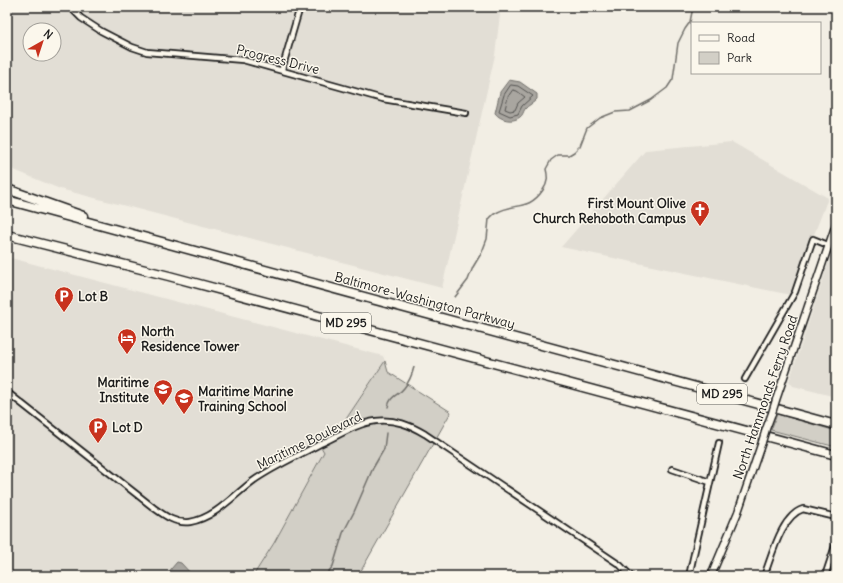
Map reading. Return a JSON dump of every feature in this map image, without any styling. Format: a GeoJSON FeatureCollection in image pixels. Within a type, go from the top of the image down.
{"type":"FeatureCollection","features":[{"type":"Feature","properties":{"kind":"highway"},"geometry":{"type":"LineString","coordinates":[[7,189],[89,218],[198,252]]}},
{"type":"Feature","properties":{"kind":"highway","name":"Baltimore-Washington Parkway"},"geometry":{"type":"LineString","coordinates":[[7,200],[836,425]]}},
{"type":"Feature","properties":{"kind":"highway","name":"MD 295"},"geometry":{"type":"LineString","coordinates":[[7,235],[177,278],[836,455]]}},
{"type":"Feature","properties":{"kind":"street","name":"Progress Drive"},"geometry":{"type":"LineString","coordinates":[[70,7],[81,18],[101,31],[132,47],[147,52],[243,60],[282,69],[383,99],[466,113]]}},
{"type":"Feature","properties":{"kind":"street"},"geometry":{"type":"LineString","coordinates":[[282,69],[300,7]]}},
{"type":"Feature","properties":{"kind":"street","name":"North Hammonds Ferry Road"},"geometry":{"type":"LineString","coordinates":[[711,576],[738,512],[836,224]]}},
{"type":"Feature","properties":{"kind":"street"},"geometry":{"type":"LineString","coordinates":[[745,379],[795,292],[813,239],[828,246]]}},
{"type":"Feature","properties":{"kind":"street","name":"Maritime Boulevard"},"geometry":{"type":"LineString","coordinates":[[7,392],[154,508],[172,520],[180,522],[197,520],[208,515],[266,472],[354,428],[376,421],[402,422],[413,426],[620,565],[631,576]]}},
{"type":"Feature","properties":{"kind":"street"},"geometry":{"type":"LineString","coordinates":[[689,576],[718,443]]}},
{"type":"Feature","properties":{"kind":"street"},"geometry":{"type":"LineString","coordinates":[[672,469],[710,482]]}},
{"type":"Feature","properties":{"kind":"street"},"geometry":{"type":"LineString","coordinates":[[764,576],[785,523],[792,515],[803,509],[836,517]]}},
{"type":"Feature","properties":{"kind":"street"},"geometry":{"type":"LineString","coordinates":[[825,576],[836,543]]}},
{"type":"Feature","properties":{"kind":"shaded area"},"geometry":{"type":"Polygon","coordinates":[[[7,7],[501,7],[495,55],[442,288],[60,189],[7,167],[7,7]]]}},
{"type":"Feature","properties":{"kind":"shaded area"},"geometry":{"type":"Polygon","coordinates":[[[732,142],[828,198],[791,295],[561,247],[646,150],[732,142]]]}},
{"type":"Feature","properties":{"kind":"shaded area"},"geometry":{"type":"Polygon","coordinates":[[[836,240],[836,397],[793,386],[789,381],[836,240]]]}},
{"type":"Feature","properties":{"kind":"shaded area","name":"Maritime Marine Training School"},"geometry":{"type":"Polygon","coordinates":[[[7,257],[383,356],[385,361],[340,428],[318,439],[324,452],[274,543],[253,576],[7,576],[7,257]]]}},
{"type":"Feature","properties":{"kind":"green space"},"geometry":{"type":"Polygon","coordinates":[[[385,361],[388,372],[451,412],[358,576],[253,576],[274,543],[324,452],[317,440],[340,428],[385,361]]]}},
{"type":"Feature","properties":{"kind":"green space"},"geometry":{"type":"Polygon","coordinates":[[[777,414],[836,431],[836,447],[771,430],[777,414]]]}},
{"type":"Feature","properties":{"kind":"water"},"geometry":{"type":"Polygon","coordinates":[[[509,80],[520,82],[537,94],[537,99],[525,109],[521,116],[514,120],[503,119],[495,113],[500,92],[509,80]]]}},
{"type":"Feature","properties":{"kind":"water"},"geometry":{"type":"Polygon","coordinates":[[[177,562],[181,563],[193,576],[168,576],[171,569],[177,562]]]}},
{"type":"Feature","properties":{"kind":"waterway"},"geometry":{"type":"LineString","coordinates":[[455,297],[468,280],[473,267],[482,252],[487,239],[489,219],[495,213],[521,206],[537,197],[546,185],[546,169],[551,160],[558,155],[569,155],[574,152],[580,146],[587,128],[600,118],[615,112],[630,111],[651,100],[667,88],[673,79],[678,43],[690,22],[693,7]]}},
{"type":"Feature","properties":{"kind":"waterway"},"geometry":{"type":"LineString","coordinates":[[388,407],[390,400],[402,391],[411,376],[414,367]]}},
{"type":"Feature","properties":{"kind":"waterway"},"geometry":{"type":"LineString","coordinates":[[325,576],[333,566],[343,533],[373,468],[384,449],[386,433]]}},
{"type":"Feature","properties":{"kind":"place","name":"First Mount Olive Church Rehoboth Campus"},"geometry":{"type":"Point","coordinates":[700,227]}},
{"type":"Feature","properties":{"kind":"place","name":"Lot B"},"geometry":{"type":"Point","coordinates":[64,313]}},
{"type":"Feature","properties":{"kind":"place","name":"North Residence Tower"},"geometry":{"type":"Point","coordinates":[127,355]}},
{"type":"Feature","properties":{"kind":"place","name":"Maritime Institute"},"geometry":{"type":"Point","coordinates":[163,406]}},
{"type":"Feature","properties":{"kind":"place","name":"Maritime Marine Training School"},"geometry":{"type":"Point","coordinates":[184,415]}},
{"type":"Feature","properties":{"kind":"place","name":"Lot D"},"geometry":{"type":"Point","coordinates":[98,444]}}]}
